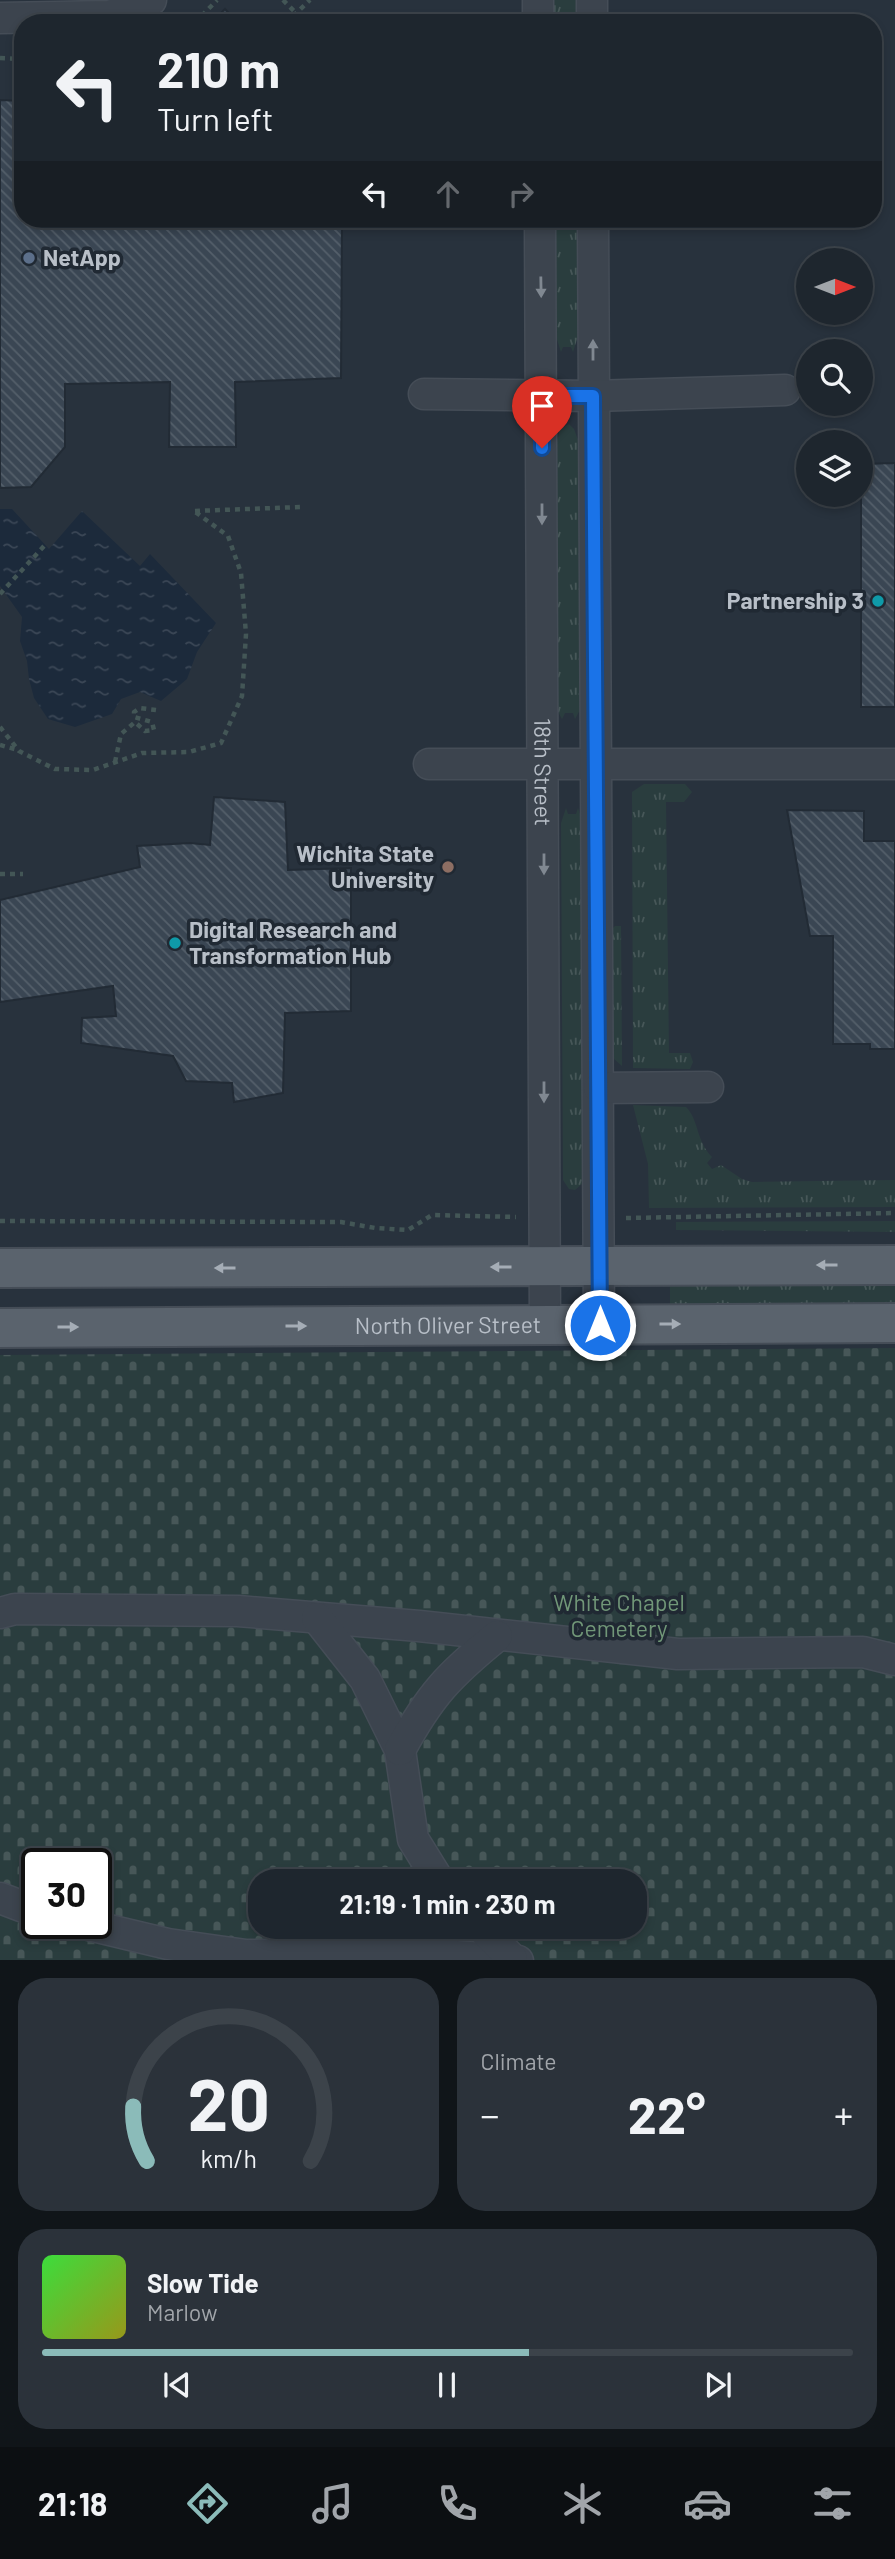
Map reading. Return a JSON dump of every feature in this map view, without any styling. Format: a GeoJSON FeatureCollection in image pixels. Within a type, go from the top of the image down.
{"type":"FeatureCollection","features":[{"type":"Feature","properties":{"kind":"main road"},"geometry":{"type":"LineString","coordinates":[[0,1268],[895,1265]]}},
{"type":"Feature","properties":{"kind":"main road","name":"North Oliver Street"},"geometry":{"type":"LineString","coordinates":[[0,1328],[895,1323]]}},
{"type":"Feature","properties":{"kind":"street"},"geometry":{"type":"LineString","coordinates":[[115,14],[151,0]]}},
{"type":"Feature","properties":{"kind":"street","name":"18th Street"},"geometry":{"type":"LineString","coordinates":[[540,228],[545,1325]]}},
{"type":"Feature","properties":{"kind":"street"},"geometry":{"type":"LineString","coordinates":[[593,228],[600,1325]]}},
{"type":"Feature","properties":{"kind":"street"},"geometry":{"type":"LineString","coordinates":[[424,394],[593,396],[785,390]]}},
{"type":"Feature","properties":{"kind":"street"},"geometry":{"type":"LineString","coordinates":[[429,764],[895,764]]}},
{"type":"Feature","properties":{"kind":"street"},"geometry":{"type":"LineString","coordinates":[[599,1088],[708,1087]]}},
{"type":"Feature","properties":{"kind":"street"},"geometry":{"type":"LineString","coordinates":[[0,1613],[15,1609],[238,1611],[678,1654],[863,1651],[895,1660]]}},
{"type":"Feature","properties":{"kind":"street"},"geometry":{"type":"LineString","coordinates":[[317,1618],[365,1679],[400,1750],[412,1839],[431,1869]]}},
{"type":"Feature","properties":{"kind":"street"},"geometry":{"type":"LineString","coordinates":[[400,1750],[421,1711],[449,1675],[497,1636]]}},
{"type":"Feature","properties":{"kind":"street"},"geometry":{"type":"LineString","coordinates":[[0,1898],[21,1906]]}},
{"type":"Feature","properties":{"kind":"street"},"geometry":{"type":"LineString","coordinates":[[112,1931],[168,1944],[246,1955],[350,1957],[419,1953],[515,1960]]}},
{"type":"Feature","properties":{"kind":"street"},"geometry":{"type":"LineString","coordinates":[[493,1939],[515,1960]]}},
{"type":"Feature","properties":{"kind":"path"},"geometry":{"type":"LineString","coordinates":[[204,14],[217,0]]}},
{"type":"Feature","properties":{"kind":"path"},"geometry":{"type":"LineString","coordinates":[[283,0],[296,13],[310,0]]}},
{"type":"Feature","properties":{"kind":"path"},"geometry":{"type":"LineString","coordinates":[[0,745],[55,769],[93,770],[142,753],[188,752],[220,743],[242,696],[246,634],[241,573],[228,536],[194,511],[300,507]]}},
{"type":"Feature","properties":{"kind":"path"},"geometry":{"type":"LineString","coordinates":[[2,592],[45,545]]}},
{"type":"Feature","properties":{"kind":"path"},"geometry":{"type":"LineString","coordinates":[[115,762],[121,734],[135,722],[145,731],[154,730],[152,722],[134,717],[134,712],[140,708],[156,710]]}},
{"type":"Feature","properties":{"kind":"path"},"geometry":{"type":"LineString","coordinates":[[0,727],[19,751]]}},
{"type":"Feature","properties":{"kind":"path"},"geometry":{"type":"LineString","coordinates":[[0,874],[23,874]]}},
{"type":"Feature","properties":{"kind":"path"},"geometry":{"type":"LineString","coordinates":[[599,1218],[895,1213]]}},
{"type":"Feature","properties":{"kind":"path"},"geometry":{"type":"LineString","coordinates":[[0,1221],[341,1222],[408,1230],[432,1215],[545,1218]]}},
{"type":"Feature","properties":{"kind":"green space"},"geometry":{"type":"Polygon","coordinates":[[[552,0],[579,0],[579,14],[552,14],[552,0]]]}},
{"type":"Feature","properties":{"kind":"green space"},"geometry":{"type":"Polygon","coordinates":[[[553,228],[580,228],[579,333],[573,352],[571,347],[563,347],[561,352],[554,330],[553,228]]]}},
{"type":"Feature","properties":{"kind":"green space"},"geometry":{"type":"Polygon","coordinates":[[[569,424],[574,429],[581,448],[582,706],[575,719],[573,713],[565,713],[562,719],[556,708],[554,454],[560,429],[569,424]]]}},
{"type":"Feature","properties":{"kind":"green space"},"geometry":{"type":"Polygon","coordinates":[[[644,784],[685,784],[692,792],[684,802],[666,802],[669,1053],[690,1053],[693,1062],[690,1069],[633,1068],[632,792],[644,784]]]}},
{"type":"Feature","properties":{"kind":"green space"},"geometry":{"type":"Polygon","coordinates":[[[566,808],[568,814],[576,814],[578,808],[582,820],[583,1183],[575,1190],[569,1189],[563,1180],[561,823],[566,808]]]}},
{"type":"Feature","properties":{"kind":"green space"},"geometry":{"type":"Polygon","coordinates":[[[621,926],[622,1066],[613,1058],[612,929],[621,926]]]}},
{"type":"Feature","properties":{"kind":"green space"},"geometry":{"type":"Polygon","coordinates":[[[633,1105],[686,1107],[712,1157],[707,1163],[712,1169],[721,1165],[742,1179],[752,1182],[895,1180],[895,1207],[649,1208],[648,1164],[633,1105]]]}},
{"type":"Feature","properties":{"kind":"green space"},"geometry":{"type":"Polygon","coordinates":[[[895,1221],[895,1232],[676,1230],[676,1222],[895,1221]]]}},
{"type":"Feature","properties":{"kind":"green space"},"geometry":{"type":"Polygon","coordinates":[[[895,1284],[895,1303],[670,1304],[670,1285],[895,1284]]]}},
{"type":"Feature","properties":{"kind":"green space","name":"White Chapel Cemetery"},"geometry":{"type":"Polygon","coordinates":[[[895,1348],[895,1960],[0,1960],[0,1355],[895,1348]]]}},
{"type":"Feature","properties":{"kind":"water"},"geometry":{"type":"Polygon","coordinates":[[[0,509],[12,509],[49,549],[82,511],[140,566],[150,554],[216,623],[197,652],[187,679],[161,701],[140,692],[121,699],[112,714],[75,727],[48,719],[34,698],[29,679],[27,661],[20,641],[22,617],[0,586],[0,509]]]}},
{"type":"Feature","properties":{"kind":"building"},"geometry":{"type":"Polygon","coordinates":[[[0,100],[14,101],[14,228],[342,228],[341,378],[235,382],[236,447],[169,447],[170,382],[65,384],[65,447],[31,487],[0,488],[0,100]]]}},
{"type":"Feature","properties":{"kind":"building","name":"Partnership 3"},"geometry":{"type":"Polygon","coordinates":[[[895,463],[895,707],[861,707],[861,507],[873,507],[873,464],[895,463]]]}},
{"type":"Feature","properties":{"kind":"building","name":"Digital Research and Transformation Hub"},"geometry":{"type":"Polygon","coordinates":[[[214,797],[285,802],[288,870],[351,868],[351,1011],[285,1013],[283,1093],[234,1102],[232,1083],[186,1081],[173,1056],[81,1043],[82,1018],[116,1016],[113,986],[0,1002],[0,900],[140,867],[137,846],[190,843],[210,845],[214,797]]]}},
{"type":"Feature","properties":{"kind":"building"},"geometry":{"type":"Polygon","coordinates":[[[787,810],[864,811],[864,841],[895,841],[895,1049],[870,1049],[870,1044],[833,1044],[833,936],[810,936],[787,810]]]}},
{"type":"Feature","properties":{"kind":"place","name":"NetApp"},"geometry":{"type":"Point","coordinates":[29,258]}},
{"type":"Feature","properties":{"kind":"place","name":"Partnership 3"},"geometry":{"type":"Point","coordinates":[878,601]}},
{"type":"Feature","properties":{"kind":"place","name":"Wichita State University"},"geometry":{"type":"Point","coordinates":[448,867]}},
{"type":"Feature","properties":{"kind":"place","name":"Digital Research and Transformation Hub"},"geometry":{"type":"Point","coordinates":[175,943]}},
{"type":"Feature","properties":{"kind":"route"},"geometry":{"type":"LineString","coordinates":[[542,448],[542,396],[593,396],[600,1325]]}}]}
